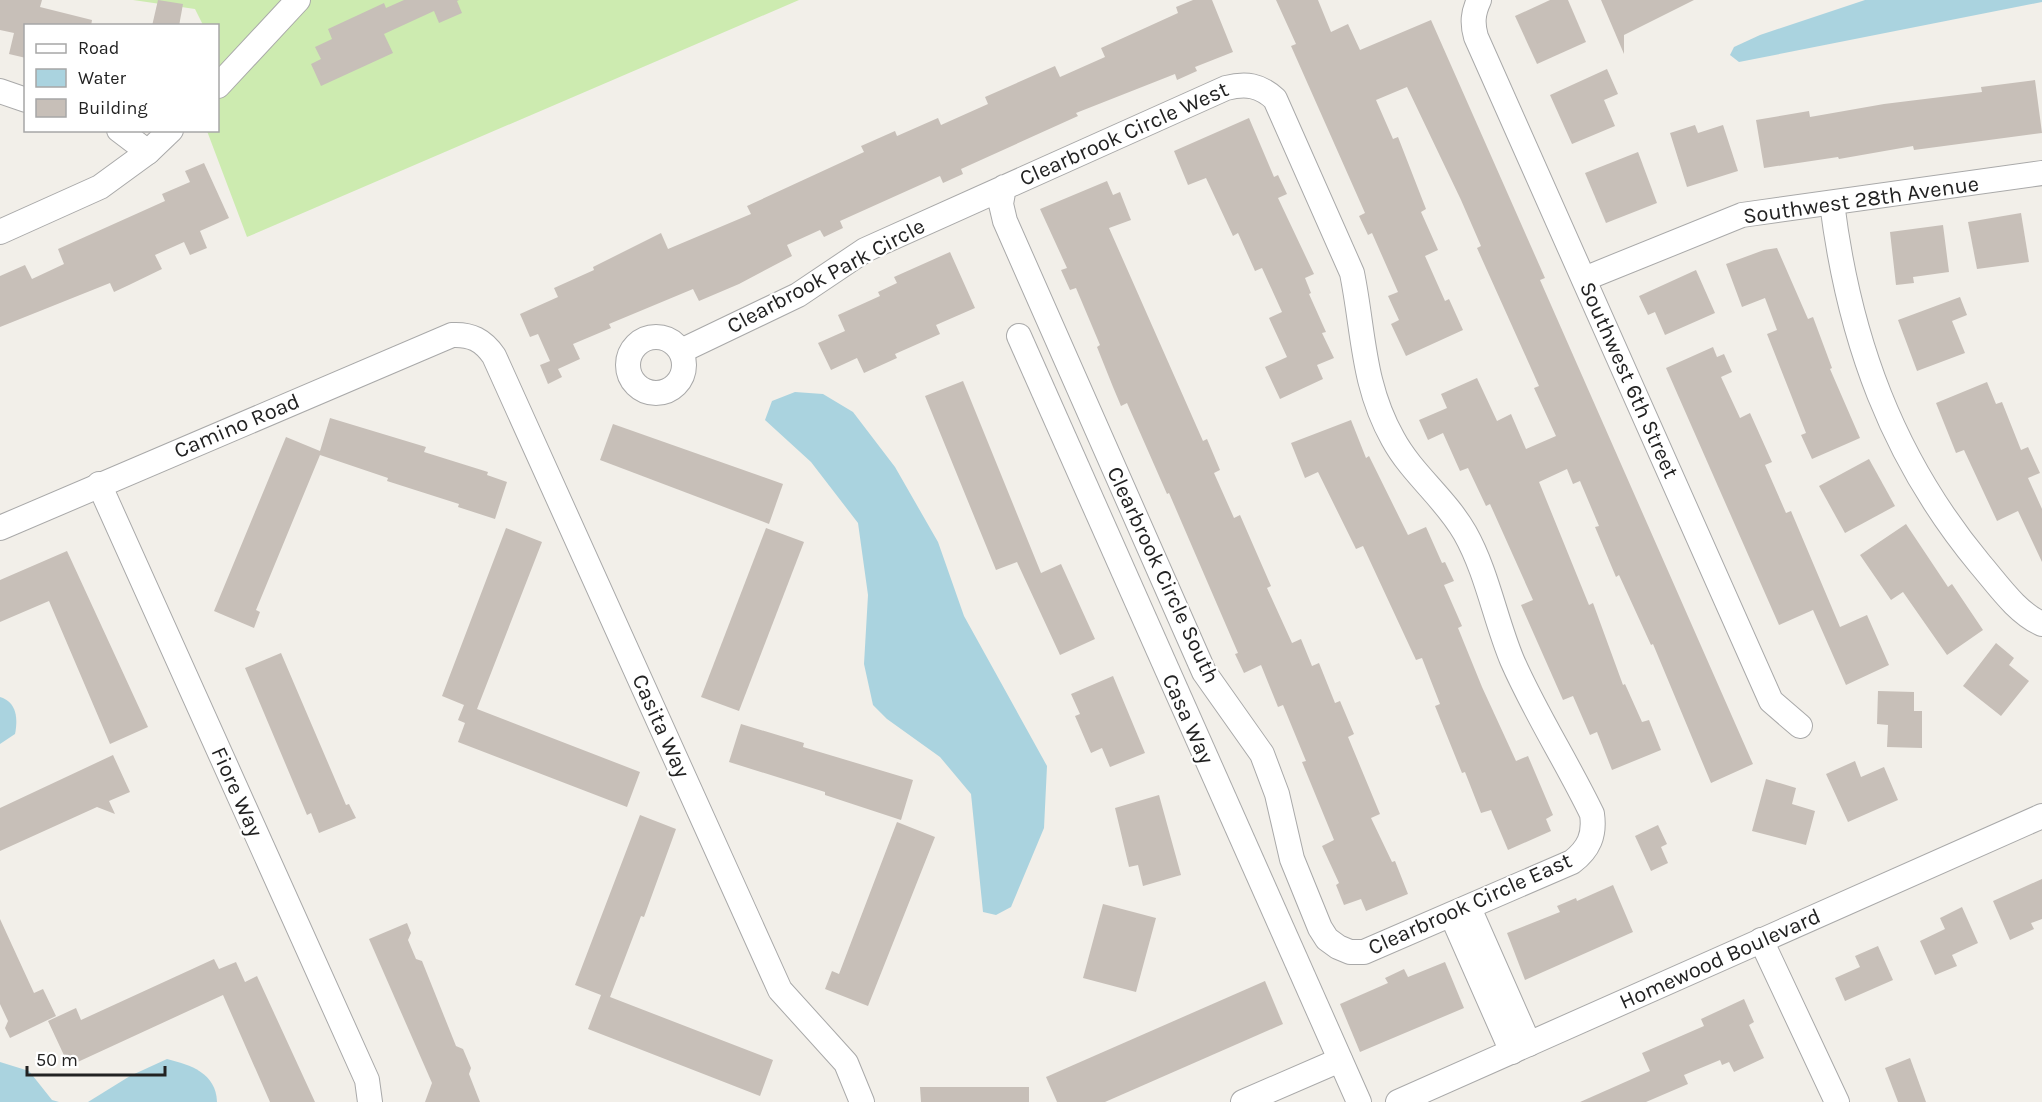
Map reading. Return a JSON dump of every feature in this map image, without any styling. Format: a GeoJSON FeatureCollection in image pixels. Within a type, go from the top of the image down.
{"type":"FeatureCollection","features":[{"type":"Feature","properties":{"kind":"street"},"geometry":{"type":"LineString","coordinates":[[219,85],[298,0]]}},
{"type":"Feature","properties":{"kind":"street","name":"Southwest 6th Street"},"geometry":{"type":"LineString","coordinates":[[1479,0],[1472,25],[1476,38],[1771,701],[1800,726]]}},
{"type":"Feature","properties":{"kind":"street","name":"Clearbrook Circle West"},"geometry":{"type":"LineString","coordinates":[[1004,187],[1226,88],[1253,85],[1275,99],[1352,273],[1368,380],[1379,411],[1407,460],[1447,507],[1473,549],[1513,661],[1592,813],[1594,827],[1590,843]]}},
{"type":"Feature","properties":{"kind":"street"},"geometry":{"type":"LineString","coordinates":[[0,91],[24,99]]}},
{"type":"Feature","properties":{"kind":"street"},"geometry":{"type":"LineString","coordinates":[[122,132],[148,152]]}},
{"type":"Feature","properties":{"kind":"street"},"geometry":{"type":"LineString","coordinates":[[0,232],[100,187],[148,152],[169,132]]}},
{"type":"Feature","properties":{"kind":"street","name":"Southwest 28th Avenue"},"geometry":{"type":"LineString","coordinates":[[1584,279],[1742,215],[2042,173]]}},
{"type":"Feature","properties":{"kind":"street","name":"Clearbrook Park Circle"},"geometry":{"type":"LineString","coordinates":[[681,351],[798,295],[865,250],[1004,187]]}},
{"type":"Feature","properties":{"kind":"street","name":"Clearbrook Circle South"},"geometry":{"type":"LineString","coordinates":[[1004,187],[1001,204],[1005,222],[1204,672],[1262,754],[1277,794],[1290,850],[1303,888],[1327,939],[1344,950]]}},
{"type":"Feature","properties":{"kind":"street"},"geometry":{"type":"LineString","coordinates":[[1832,203],[1838,255],[1855,327],[1882,407],[1905,454],[1932,500],[1962,543],[2023,612],[2042,624]]}},
{"type":"Feature","properties":{"kind":"street","name":"Camino Road"},"geometry":{"type":"LineString","coordinates":[[0,528],[452,335],[464,334],[477,339]]}},
{"type":"Feature","properties":{"kind":"street","name":"Casa Way"},"geometry":{"type":"LineString","coordinates":[[1018,336],[1359,1102]]}},
{"type":"Feature","properties":{"kind":"street","name":"Casita Way"},"geometry":{"type":"LineString","coordinates":[[477,339],[494,356],[780,990],[846,1064],[862,1102]]}},
{"type":"Feature","properties":{"kind":"street","name":"Fiore Way"},"geometry":{"type":"LineString","coordinates":[[99,484],[367,1080],[370,1102]]}},
{"type":"Feature","properties":{"kind":"street","name":"Homewood Boulevard"},"geometry":{"type":"LineString","coordinates":[[1398,1102],[2042,816]]}},
{"type":"Feature","properties":{"kind":"street","name":"Clearbrook Circle East"},"geometry":{"type":"LineString","coordinates":[[1344,950],[1364,952],[1460,912],[1572,862],[1590,843]]}},
{"type":"Feature","properties":{"kind":"street"},"geometry":{"type":"LineString","coordinates":[[1460,912],[1520,1048]]}},
{"type":"Feature","properties":{"kind":"street"},"geometry":{"type":"LineString","coordinates":[[1761,940],[1837,1102]]}},
{"type":"Feature","properties":{"kind":"street"},"geometry":{"type":"LineString","coordinates":[[1243,1102],[1340,1060]]}},
{"type":"Feature","properties":{"kind":"green space"},"geometry":{"type":"Polygon","coordinates":[[[133,0],[799,0],[247,237],[207,132],[219,132],[219,24],[202,24],[195,9],[133,0]]]}},
{"type":"Feature","properties":{"kind":"water"},"geometry":{"type":"Polygon","coordinates":[[[1865,0],[2042,0],[2042,2],[1739,62],[1730,55],[1734,47],[1760,35],[1865,0]]]}},
{"type":"Feature","properties":{"kind":"water"},"geometry":{"type":"Polygon","coordinates":[[[795,392],[823,394],[853,412],[895,467],[938,542],[964,616],[1047,766],[1044,828],[1011,907],[996,915],[983,912],[971,794],[940,757],[887,719],[873,705],[864,664],[868,595],[858,523],[811,462],[765,420],[772,401],[795,392]]]}},
{"type":"Feature","properties":{"kind":"water"},"geometry":{"type":"Polygon","coordinates":[[[0,697],[6,699],[13,707],[16,723],[15,734],[0,744],[0,697]]]}},
{"type":"Feature","properties":{"kind":"water"},"geometry":{"type":"Polygon","coordinates":[[[167,1059],[185,1064],[207,1077],[216,1092],[217,1102],[88,1102],[130,1076],[167,1059]]]}},
{"type":"Feature","properties":{"kind":"water"},"geometry":{"type":"Polygon","coordinates":[[[0,1062],[29,1071],[52,1100],[59,1102],[0,1102],[0,1062]]]}},
{"type":"Feature","properties":{"kind":"building"},"geometry":{"type":"Polygon","coordinates":[[[0,0],[42,0],[40,7],[92,20],[91,24],[24,24],[24,58],[9,54],[14,33],[0,30],[0,0]]]}},
{"type":"Feature","properties":{"kind":"building"},"geometry":{"type":"Polygon","coordinates":[[[158,0],[183,4],[179,24],[152,24],[158,0]]]}},
{"type":"Feature","properties":{"kind":"building"},"geometry":{"type":"Polygon","coordinates":[[[404,0],[459,0],[457,1],[462,13],[439,23],[434,11],[384,34],[393,53],[321,86],[311,64],[321,59],[315,47],[332,39],[328,29],[384,3],[386,8],[404,0]]]}},
{"type":"Feature","properties":{"kind":"building"},"geometry":{"type":"Polygon","coordinates":[[[1193,0],[1212,0],[1233,52],[1195,67],[1197,71],[1177,80],[1175,74],[1076,113],[1078,116],[961,169],[963,174],[943,183],[940,176],[840,221],[843,228],[824,237],[820,230],[787,245],[792,256],[739,284],[699,301],[693,289],[609,324],[611,328],[573,344],[580,359],[558,369],[562,377],[548,384],[540,365],[550,361],[538,334],[530,337],[520,314],[558,297],[554,288],[594,270],[593,267],[661,233],[668,249],[751,214],[747,206],[864,152],[861,146],[895,131],[897,136],[938,118],[941,125],[988,104],[985,97],[1055,66],[1060,77],[1105,57],[1101,48],[1178,13],[1176,7],[1193,0]]]}},
{"type":"Feature","properties":{"kind":"building"},"geometry":{"type":"Polygon","coordinates":[[[1276,0],[1318,0],[1331,32],[1348,24],[1360,50],[1431,20],[1545,278],[1540,280],[1753,764],[1711,783],[1653,644],[1651,645],[1619,575],[1616,577],[1595,527],[1599,526],[1580,481],[1573,484],[1567,469],[1539,482],[1589,605],[1593,603],[1623,685],[1625,684],[1642,722],[1649,720],[1661,750],[1612,770],[1597,732],[1590,735],[1573,696],[1563,700],[1521,605],[1533,600],[1490,504],[1486,506],[1468,468],[1460,471],[1443,433],[1428,440],[1419,420],[1447,408],[1441,394],[1477,378],[1497,421],[1511,414],[1526,449],[1556,436],[1534,388],[1539,386],[1477,248],[1481,246],[1461,200],[1407,87],[1376,100],[1393,139],[1398,137],[1426,209],[1421,212],[1438,250],[1425,256],[1445,301],[1449,299],[1463,330],[1406,356],[1391,324],[1399,320],[1388,296],[1398,292],[1372,233],[1368,235],[1359,216],[1365,213],[1291,46],[1296,44],[1276,0]]]}},
{"type":"Feature","properties":{"kind":"building"},"geometry":{"type":"Polygon","coordinates":[[[1550,0],[1568,0],[1586,42],[1537,64],[1515,16],[1550,0]]]}},
{"type":"Feature","properties":{"kind":"building"},"geometry":{"type":"Polygon","coordinates":[[[1601,0],[1694,0],[1624,35],[1624,54],[1601,0]]]}},
{"type":"Feature","properties":{"kind":"building"},"geometry":{"type":"Polygon","coordinates":[[[1607,69],[1618,94],[1604,100],[1615,126],[1572,144],[1550,95],[1607,69]]]}},
{"type":"Feature","properties":{"kind":"building"},"geometry":{"type":"Polygon","coordinates":[[[2035,80],[2042,133],[1914,150],[1913,146],[1839,159],[1838,157],[1764,168],[1756,120],[1809,111],[1810,117],[1884,104],[1982,92],[1981,87],[2035,80]]]}},
{"type":"Feature","properties":{"kind":"building"},"geometry":{"type":"Polygon","coordinates":[[[1249,118],[1274,177],[1278,175],[1287,194],[1278,198],[1314,274],[1305,278],[1311,293],[1309,294],[1326,332],[1322,333],[1334,358],[1317,365],[1323,379],[1280,399],[1265,367],[1287,357],[1269,318],[1282,312],[1262,268],[1255,271],[1238,233],[1233,236],[1206,178],[1188,185],[1174,151],[1249,118]]]}},
{"type":"Feature","properties":{"kind":"building"},"geometry":{"type":"Polygon","coordinates":[[[1695,125],[1698,133],[1723,125],[1738,171],[1687,187],[1670,133],[1695,125]]]}},
{"type":"Feature","properties":{"kind":"building"},"geometry":{"type":"Polygon","coordinates":[[[1638,152],[1657,203],[1606,223],[1585,173],[1638,152]]]}},
{"type":"Feature","properties":{"kind":"building"},"geometry":{"type":"Polygon","coordinates":[[[204,163],[229,218],[200,231],[207,248],[190,255],[184,242],[155,255],[162,269],[114,292],[110,283],[0,327],[0,276],[25,265],[32,279],[64,264],[58,249],[165,201],[162,194],[190,182],[185,171],[204,163]]]}},
{"type":"Feature","properties":{"kind":"building"},"geometry":{"type":"Polygon","coordinates":[[[1107,181],[1113,195],[1120,192],[1131,220],[1109,228],[1203,441],[1207,439],[1220,470],[1214,473],[1234,518],[1240,515],[1271,586],[1267,588],[1292,643],[1301,639],[1312,666],[1319,663],[1335,703],[1340,701],[1354,734],[1348,737],[1380,814],[1371,818],[1392,862],[1395,861],[1408,894],[1366,911],[1361,899],[1344,905],[1336,885],[1339,883],[1322,846],[1334,840],[1302,762],[1306,761],[1283,705],[1278,707],[1261,665],[1244,673],[1235,654],[1238,653],[1169,493],[1167,494],[1127,403],[1121,406],[1097,347],[1100,345],[1076,288],[1070,290],[1061,270],[1067,268],[1040,209],[1107,181]]]}},
{"type":"Feature","properties":{"kind":"building"},"geometry":{"type":"Polygon","coordinates":[[[2021,213],[2029,262],[1977,269],[1968,222],[2021,213]]]}},
{"type":"Feature","properties":{"kind":"building"},"geometry":{"type":"Polygon","coordinates":[[[1943,225],[1949,272],[1913,277],[1914,283],[1896,285],[1890,232],[1943,225]]]}},
{"type":"Feature","properties":{"kind":"building"},"geometry":{"type":"Polygon","coordinates":[[[1777,248],[1808,319],[1813,317],[1832,368],[1830,369],[1860,438],[1812,459],[1801,435],[1806,433],[1767,334],[1777,330],[1765,298],[1742,307],[1726,264],[1764,250],[1777,248]]]}},
{"type":"Feature","properties":{"kind":"building"},"geometry":{"type":"Polygon","coordinates":[[[950,252],[975,308],[936,325],[940,334],[895,354],[897,358],[864,373],[857,358],[831,370],[818,343],[845,331],[838,315],[880,296],[878,292],[897,283],[894,277],[950,252]]]}},
{"type":"Feature","properties":{"kind":"building"},"geometry":{"type":"Polygon","coordinates":[[[1696,270],[1715,313],[1665,335],[1655,312],[1648,315],[1639,296],[1696,270]]]}},
{"type":"Feature","properties":{"kind":"building"},"geometry":{"type":"Polygon","coordinates":[[[1960,297],[1967,315],[1952,321],[1965,353],[1917,371],[1898,320],[1960,297]]]}},
{"type":"Feature","properties":{"kind":"building"},"geometry":{"type":"Polygon","coordinates":[[[1713,347],[1717,357],[1724,354],[1732,372],[1721,377],[1740,418],[1750,413],[1772,462],[1765,465],[1786,513],[1791,511],[1840,627],[1867,615],[1889,665],[1846,685],[1813,610],[1779,625],[1666,368],[1713,347]]]}},
{"type":"Feature","properties":{"kind":"building"},"geometry":{"type":"Polygon","coordinates":[[[963,381],[1041,573],[1061,564],[1095,639],[1060,655],[1017,562],[996,570],[925,396],[963,381]]]}},
{"type":"Feature","properties":{"kind":"building"},"geometry":{"type":"Polygon","coordinates":[[[1987,382],[1996,404],[2002,402],[2021,450],[2028,447],[2040,473],[2028,478],[2042,509],[2042,562],[2018,511],[1997,521],[1964,450],[1956,453],[1936,403],[1987,382]]]}},
{"type":"Feature","properties":{"kind":"building"},"geometry":{"type":"Polygon","coordinates":[[[330,418],[426,447],[424,452],[488,472],[487,475],[507,482],[495,519],[320,455],[256,610],[260,612],[254,628],[214,611],[286,437],[320,451],[330,418]]]}},
{"type":"Feature","properties":{"kind":"building"},"geometry":{"type":"Polygon","coordinates":[[[1351,420],[1366,458],[1369,456],[1408,535],[1426,527],[1442,563],[1445,562],[1454,581],[1444,585],[1462,626],[1458,628],[1482,687],[1516,761],[1528,756],[1553,815],[1546,819],[1551,831],[1508,850],[1491,810],[1481,813],[1435,706],[1440,704],[1422,658],[1416,660],[1363,546],[1356,549],[1318,472],[1305,478],[1291,443],[1351,420]]]}},
{"type":"Feature","properties":{"kind":"building"},"geometry":{"type":"Polygon","coordinates":[[[613,424],[783,484],[769,524],[600,460],[613,424]]]}},
{"type":"Feature","properties":{"kind":"building"},"geometry":{"type":"Polygon","coordinates":[[[1869,459],[1895,506],[1845,533],[1819,486],[1869,459]]]}},
{"type":"Feature","properties":{"kind":"building"},"geometry":{"type":"Polygon","coordinates":[[[1906,524],[1948,587],[1952,584],[1983,630],[1947,655],[1903,592],[1891,600],[1860,555],[1906,524]]]}},
{"type":"Feature","properties":{"kind":"building"},"geometry":{"type":"Polygon","coordinates":[[[506,528],[542,542],[477,709],[640,772],[627,807],[458,742],[465,723],[458,720],[464,705],[442,696],[506,528]]]}},
{"type":"Feature","properties":{"kind":"building"},"geometry":{"type":"Polygon","coordinates":[[[766,528],[804,542],[739,711],[701,697],[766,528]]]}},
{"type":"Feature","properties":{"kind":"building"},"geometry":{"type":"Polygon","coordinates":[[[67,551],[148,727],[110,744],[49,601],[0,622],[0,580],[67,551]]]}},
{"type":"Feature","properties":{"kind":"building"},"geometry":{"type":"Polygon","coordinates":[[[1996,643],[2014,658],[2009,665],[2029,681],[2001,716],[1963,686],[1996,643]]]}},
{"type":"Feature","properties":{"kind":"building"},"geometry":{"type":"Polygon","coordinates":[[[281,653],[346,805],[349,804],[356,818],[319,833],[311,813],[307,815],[245,668],[281,653]]]}},
{"type":"Feature","properties":{"kind":"building"},"geometry":{"type":"Polygon","coordinates":[[[1113,676],[1145,753],[1110,767],[1102,748],[1091,753],[1075,716],[1080,714],[1071,694],[1113,676]]]}},
{"type":"Feature","properties":{"kind":"building"},"geometry":{"type":"Polygon","coordinates":[[[1878,691],[1914,692],[1914,711],[1922,711],[1922,748],[1887,747],[1888,725],[1877,724],[1878,691]]]}},
{"type":"Feature","properties":{"kind":"building"},"geometry":{"type":"Polygon","coordinates":[[[741,724],[804,743],[803,747],[913,780],[901,820],[825,795],[825,792],[729,762],[741,724]]]}},
{"type":"Feature","properties":{"kind":"building"},"geometry":{"type":"Polygon","coordinates":[[[113,755],[130,792],[109,801],[115,814],[97,807],[0,851],[0,808],[113,755]]]}},
{"type":"Feature","properties":{"kind":"building"},"geometry":{"type":"Polygon","coordinates":[[[1855,761],[1861,777],[1884,767],[1898,800],[1848,822],[1826,774],[1855,761]]]}},
{"type":"Feature","properties":{"kind":"building"},"geometry":{"type":"Polygon","coordinates":[[[1766,779],[1796,788],[1792,804],[1815,811],[1806,845],[1752,831],[1766,779]]]}},
{"type":"Feature","properties":{"kind":"building"},"geometry":{"type":"Polygon","coordinates":[[[1159,795],[1181,875],[1143,886],[1138,865],[1129,867],[1115,808],[1159,795]]]}},
{"type":"Feature","properties":{"kind":"building"},"geometry":{"type":"Polygon","coordinates":[[[640,815],[676,829],[644,917],[641,916],[610,997],[773,1060],[760,1096],[588,1029],[601,995],[575,985],[640,815]]]}},
{"type":"Feature","properties":{"kind":"building"},"geometry":{"type":"Polygon","coordinates":[[[897,822],[935,837],[868,1006],[825,989],[832,971],[839,974],[897,822]]]}},
{"type":"Feature","properties":{"kind":"building"},"geometry":{"type":"Polygon","coordinates":[[[1658,825],[1667,844],[1661,847],[1668,863],[1651,871],[1635,836],[1658,825]]]}},
{"type":"Feature","properties":{"kind":"building"},"geometry":{"type":"Polygon","coordinates":[[[2042,879],[2042,919],[2031,923],[2034,929],[2010,940],[1993,901],[2042,879]]]}},
{"type":"Feature","properties":{"kind":"building"},"geometry":{"type":"Polygon","coordinates":[[[1613,885],[1633,932],[1525,980],[1507,933],[1560,912],[1557,906],[1576,898],[1577,901],[1613,885]]]}},
{"type":"Feature","properties":{"kind":"building"},"geometry":{"type":"Polygon","coordinates":[[[1103,904],[1156,918],[1136,992],[1083,978],[1103,904]]]}},
{"type":"Feature","properties":{"kind":"building"},"geometry":{"type":"Polygon","coordinates":[[[1962,907],[1978,943],[1952,955],[1957,966],[1935,975],[1920,941],[1945,929],[1940,918],[1962,907]]]}},
{"type":"Feature","properties":{"kind":"building"},"geometry":{"type":"Polygon","coordinates":[[[0,919],[34,993],[43,989],[56,1016],[10,1038],[5,1028],[8,1021],[0,1004],[0,919]]]}},
{"type":"Feature","properties":{"kind":"building"},"geometry":{"type":"Polygon","coordinates":[[[407,923],[411,933],[408,940],[416,959],[422,961],[456,1046],[463,1049],[471,1068],[469,1074],[480,1102],[425,1102],[432,1083],[369,939],[407,923]]]}},
{"type":"Feature","properties":{"kind":"building"},"geometry":{"type":"Polygon","coordinates":[[[1878,946],[1893,980],[1845,1001],[1835,978],[1860,967],[1855,956],[1878,946]]]}},
{"type":"Feature","properties":{"kind":"building"},"geometry":{"type":"Polygon","coordinates":[[[214,959],[219,969],[236,962],[245,982],[257,976],[315,1102],[270,1102],[223,995],[69,1066],[48,1021],[76,1008],[81,1020],[214,959]]]}},
{"type":"Feature","properties":{"kind":"building"},"geometry":{"type":"Polygon","coordinates":[[[1445,962],[1464,1008],[1360,1052],[1340,1004],[1388,983],[1385,978],[1404,969],[1408,977],[1445,962]]]}},
{"type":"Feature","properties":{"kind":"building"},"geometry":{"type":"Polygon","coordinates":[[[1265,981],[1283,1024],[1105,1102],[1057,1102],[1046,1077],[1265,981]]]}},
{"type":"Feature","properties":{"kind":"building"},"geometry":{"type":"Polygon","coordinates":[[[1744,999],[1754,1022],[1749,1025],[1764,1058],[1734,1072],[1729,1062],[1722,1065],[1720,1060],[1684,1075],[1688,1084],[1646,1102],[1580,1102],[1650,1071],[1642,1053],[1704,1026],[1701,1019],[1744,999]]]}},
{"type":"Feature","properties":{"kind":"building"},"geometry":{"type":"Polygon","coordinates":[[[1910,1058],[1926,1102],[1898,1102],[1885,1068],[1910,1058]]]}},
{"type":"Feature","properties":{"kind":"building"},"geometry":{"type":"Polygon","coordinates":[[[920,1087],[1029,1087],[1029,1102],[921,1102],[920,1087]]]}}]}
